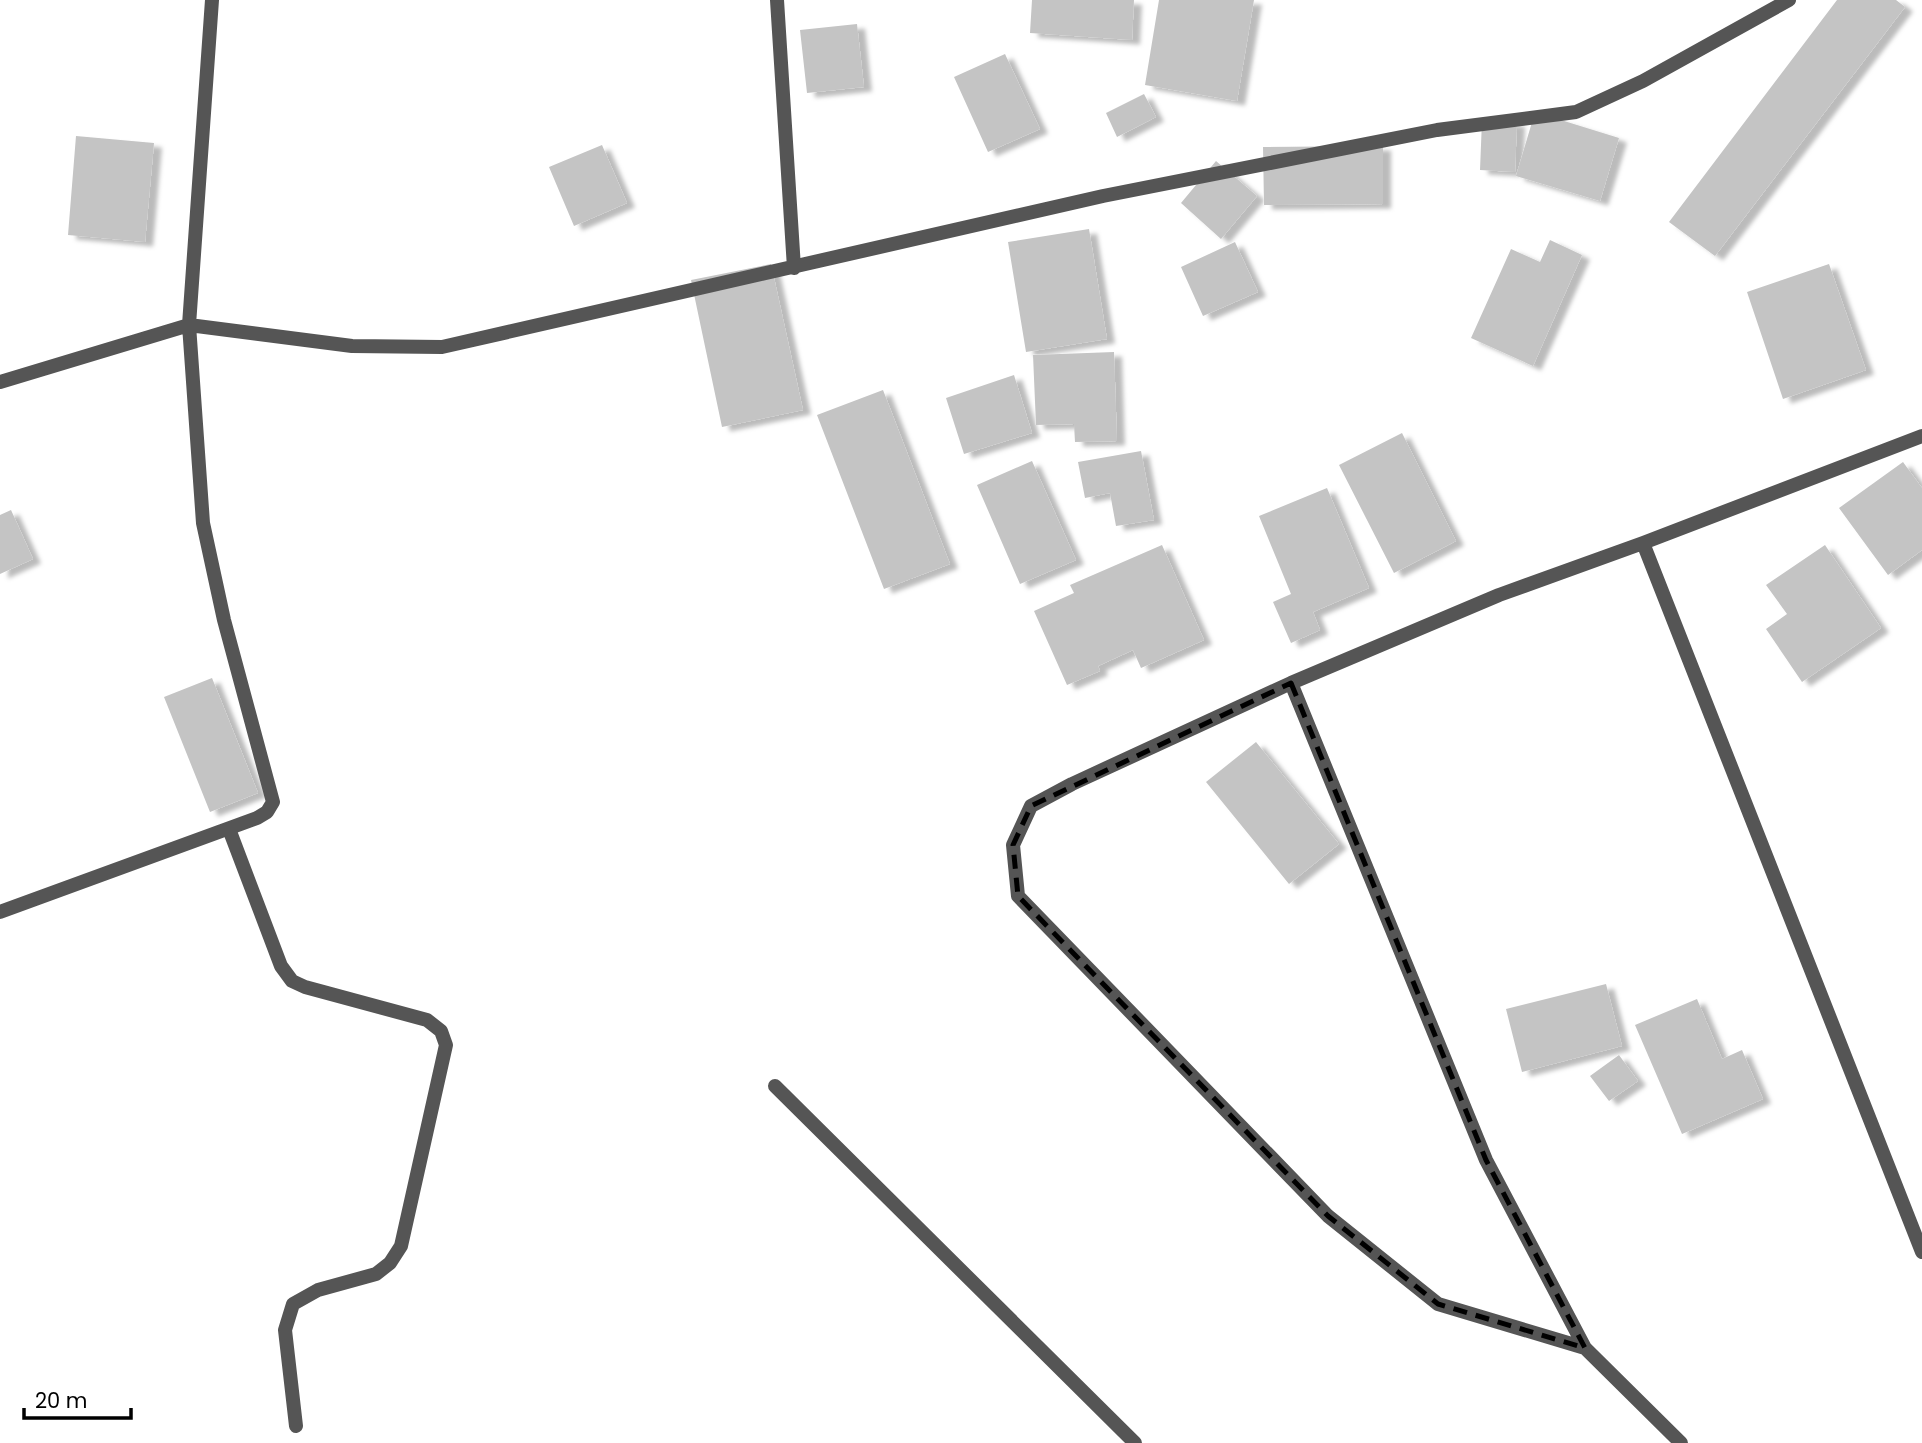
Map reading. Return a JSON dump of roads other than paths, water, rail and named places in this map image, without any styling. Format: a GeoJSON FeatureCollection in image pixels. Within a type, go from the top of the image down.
{"type":"FeatureCollection","features":[{"type":"Feature","properties":{"kind":"street"},"geometry":{"type":"LineString","coordinates":[[0,912],[257,818],[267,812],[273,802],[224,621],[203,523],[189,325],[212,0]]}},
{"type":"Feature","properties":{"kind":"street"},"geometry":{"type":"LineString","coordinates":[[777,0],[794,268]]}},
{"type":"Feature","properties":{"kind":"street"},"geometry":{"type":"LineString","coordinates":[[0,382],[189,325],[352,346],[442,347],[1103,196],[1437,130],[1576,112],[1643,81],[1789,0]]}},
{"type":"Feature","properties":{"kind":"street"},"geometry":{"type":"LineString","coordinates":[[1585,1348],[1438,1304],[1328,1216],[1018,896],[1013,845],[1031,806],[1072,784],[1291,683],[1499,595],[1922,436]]}},
{"type":"Feature","properties":{"kind":"street"},"geometry":{"type":"LineString","coordinates":[[1643,543],[1922,1252]]}},
{"type":"Feature","properties":{"kind":"street"},"geometry":{"type":"LineString","coordinates":[[1291,683],[1486,1160],[1585,1348],[1681,1443]]}},
{"type":"Feature","properties":{"kind":"street"},"geometry":{"type":"LineString","coordinates":[[229,829],[281,966],[292,981],[305,987],[426,1020],[441,1031],[446,1045],[401,1246],[390,1263],[376,1274],[318,1290],[293,1304],[285,1330],[296,1426]]}},
{"type":"Feature","properties":{"kind":"street"},"geometry":{"type":"LineString","coordinates":[[775,1086],[1135,1443]]}}]}
